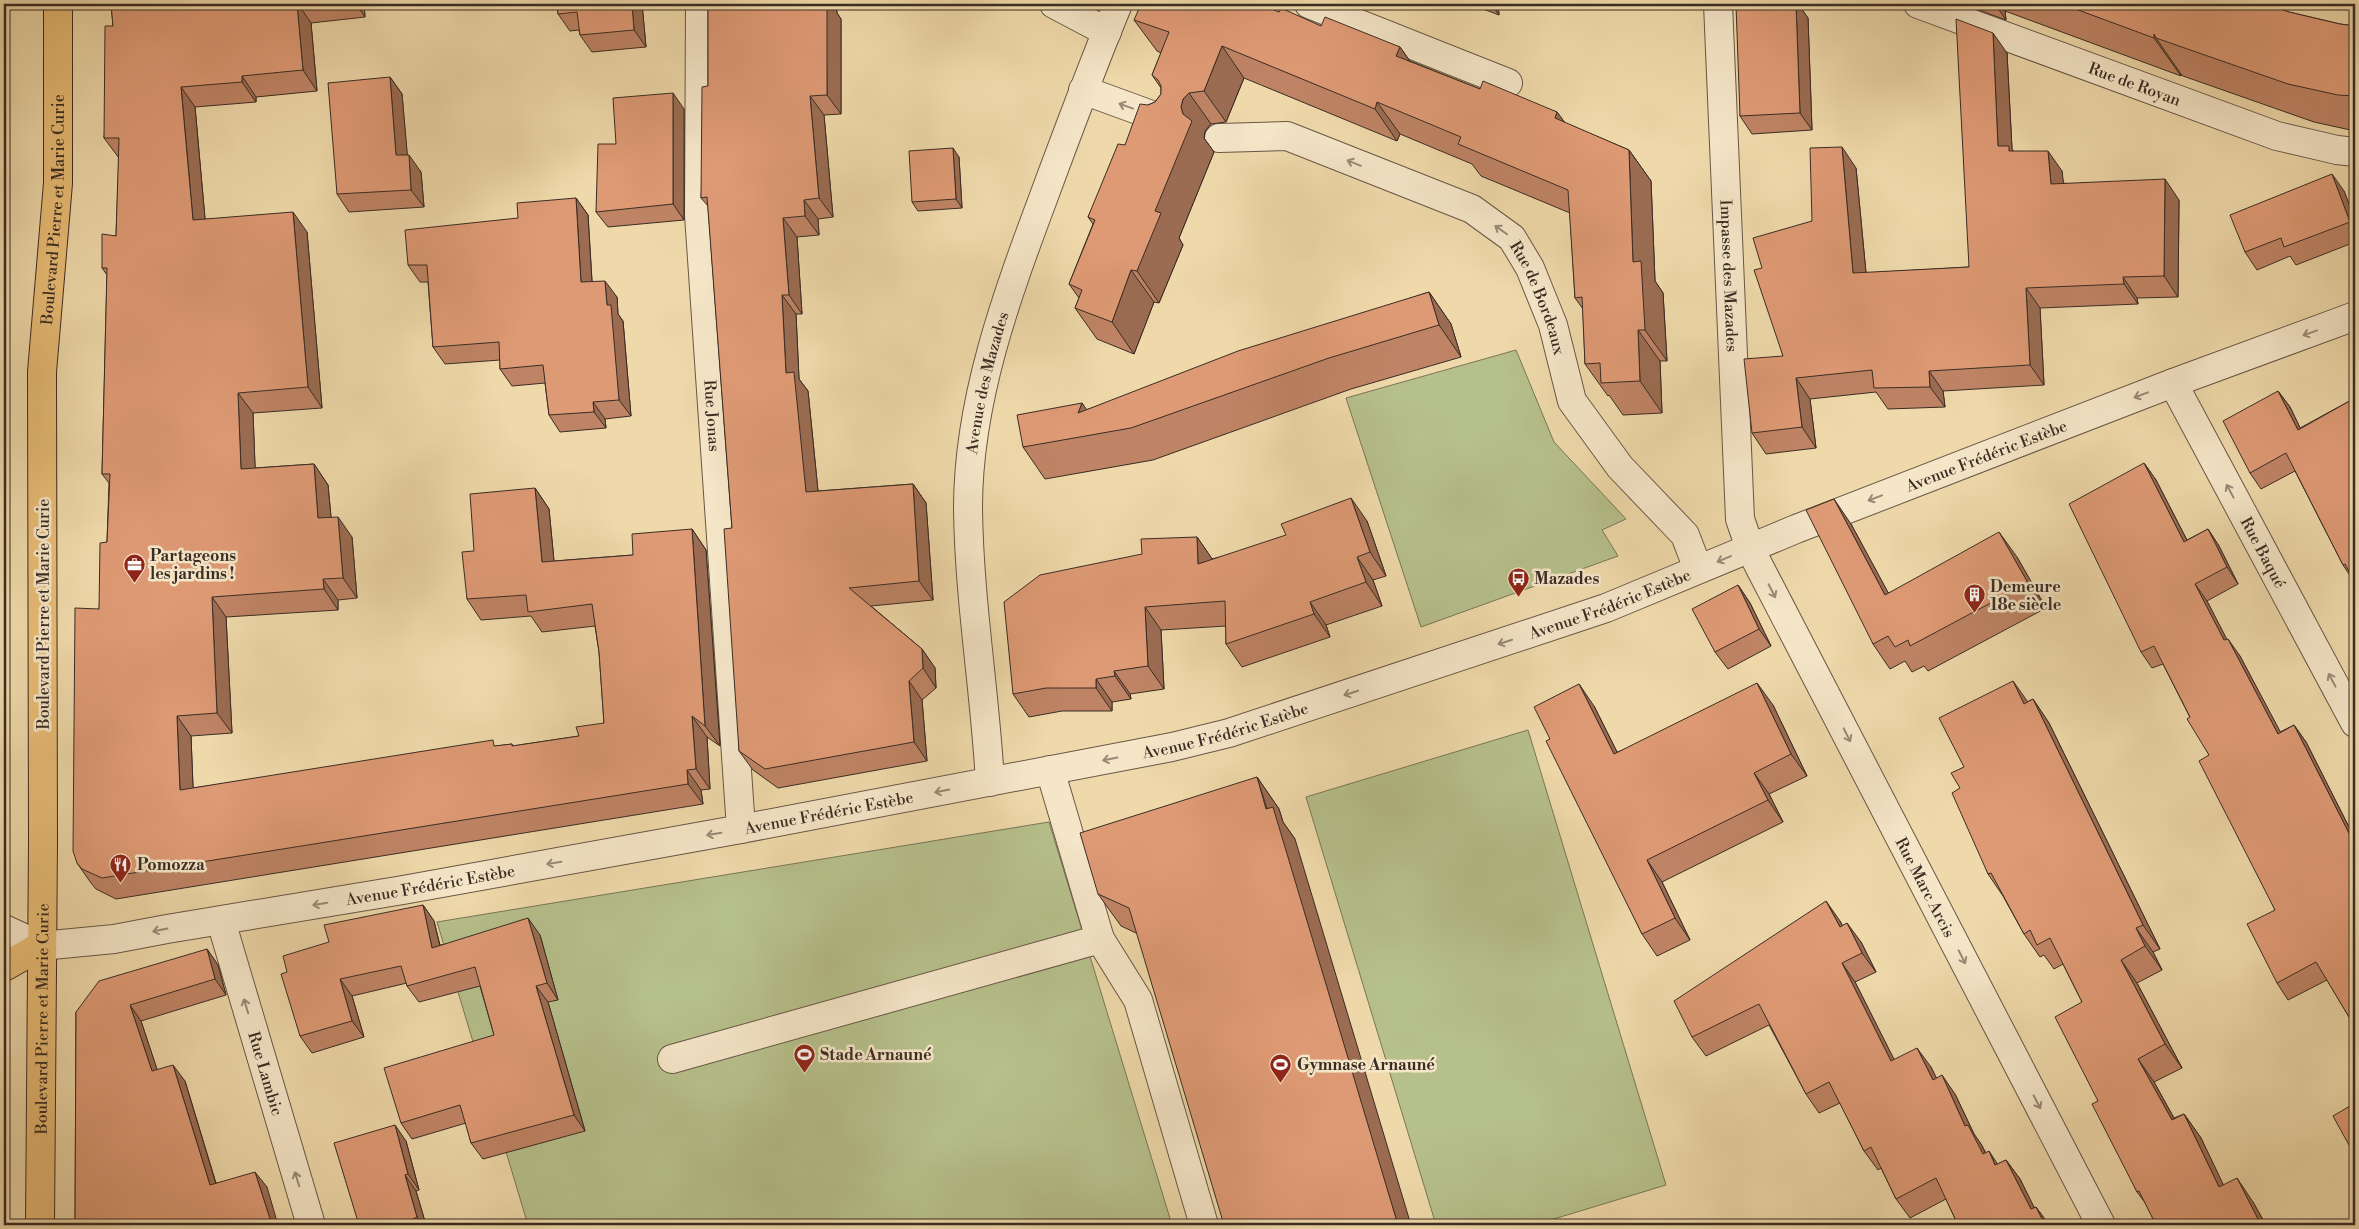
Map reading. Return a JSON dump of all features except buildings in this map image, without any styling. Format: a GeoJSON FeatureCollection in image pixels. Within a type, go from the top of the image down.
{"type":"FeatureCollection","features":[{"type":"Feature","properties":{"kind":"main road","name":"Boulevard Pierre et Marie Curie"},"geometry":{"type":"LineString","coordinates":[[40,1225],[43,842],[42,372],[58,183],[58,4]]}},
{"type":"Feature","properties":{"kind":"main road"},"geometry":{"type":"LineString","coordinates":[[4,967],[41,946]]}},
{"type":"Feature","properties":{"kind":"street","name":"Rue Jonas"},"geometry":{"type":"LineString","coordinates":[[700,4],[699,215],[741,829]]}},
{"type":"Feature","properties":{"kind":"street"},"geometry":{"type":"LineString","coordinates":[[1054,4],[1107,32]]}},
{"type":"Feature","properties":{"kind":"street","name":"Avenue des Mazades"},"geometry":{"type":"LineString","coordinates":[[990,782],[976,630],[968,507],[974,437],[988,362],[1016,269],[1083,90],[1118,4]]}},
{"type":"Feature","properties":{"kind":"street"},"geometry":{"type":"LineString","coordinates":[[1309,4],[1508,83]]}},
{"type":"Feature","properties":{"kind":"street","name":"Impasse des Mazades"},"geometry":{"type":"LineString","coordinates":[[1718,4],[1740,519],[1750,548]]}},
{"type":"Feature","properties":{"kind":"street","name":"Rue de Royan"},"geometry":{"type":"LineString","coordinates":[[1918,4],[2277,136],[2337,150],[2355,152]]}},
{"type":"Feature","properties":{"kind":"street"},"geometry":{"type":"LineString","coordinates":[[1083,90],[1168,121]]}},
{"type":"Feature","properties":{"kind":"street","name":"Rue de Bordeaux"},"geometry":{"type":"LineString","coordinates":[[1220,138],[1287,136],[1472,210],[1512,238],[1530,268],[1553,325],[1572,401],[1620,467],[1685,535],[1698,570]]}},
{"type":"Feature","properties":{"kind":"street","name":"Avenue Frédéric Estèbe"},"geometry":{"type":"LineString","coordinates":[[41,946],[114,939],[741,829],[1172,747],[1228,733],[1606,608],[1750,548],[2173,383],[2355,316]]}},
{"type":"Feature","properties":{"kind":"street","name":"Rue Baqué"},"geometry":{"type":"LineString","coordinates":[[2173,383],[2355,723]]}},
{"type":"Feature","properties":{"kind":"street","name":"Rue Marc Arcis"},"geometry":{"type":"LineString","coordinates":[[1750,548],[2101,1225]]}},
{"type":"Feature","properties":{"kind":"street"},"geometry":{"type":"LineString","coordinates":[[1050,770],[1100,939],[1138,1000],[1204,1225]]}},
{"type":"Feature","properties":{"kind":"street","name":"Rue Lambic"},"geometry":{"type":"LineString","coordinates":[[221,921],[311,1225]]}},
{"type":"Feature","properties":{"kind":"street"},"geometry":{"type":"LineString","coordinates":[[4,929],[41,946]]}},
{"type":"Feature","properties":{"kind":"street"},"geometry":{"type":"LineString","coordinates":[[672,1059],[1100,939]]}},
{"type":"Feature","properties":{"kind":"green space"},"geometry":{"type":"Polygon","coordinates":[[[1516,350],[1554,442],[1626,519],[1602,530],[1618,556],[1421,627],[1346,398],[1516,350]]]}},
{"type":"Feature","properties":{"kind":"green space"},"geometry":{"type":"Polygon","coordinates":[[[1528,730],[1666,1185],[1534,1225],[1436,1225],[1306,797],[1528,730]]]}},
{"type":"Feature","properties":{"kind":"green space","name":"Stade Arnauné"},"geometry":{"type":"Polygon","coordinates":[[[1049,822],[1172,1225],[528,1225],[437,922],[1049,822]]]}},
{"type":"Feature","properties":{"kind":"place","name":"Partageons les jardins !"},"geometry":{"type":"Point","coordinates":[134,583]}},
{"type":"Feature","properties":{"kind":"place","name":"Mazades"},"geometry":{"type":"Point","coordinates":[1518,597]}},
{"type":"Feature","properties":{"kind":"place","name":"Demeure 18e siècle"},"geometry":{"type":"Point","coordinates":[1974,614]}},
{"type":"Feature","properties":{"kind":"place","name":"Pomozza"},"geometry":{"type":"Point","coordinates":[121,883]}},
{"type":"Feature","properties":{"kind":"place","name":"Stade Arnauné"},"geometry":{"type":"Point","coordinates":[804,1073]}},
{"type":"Feature","properties":{"kind":"place","name":"Gymnase Arnauné"},"geometry":{"type":"Point","coordinates":[1281,1083]}}]}
